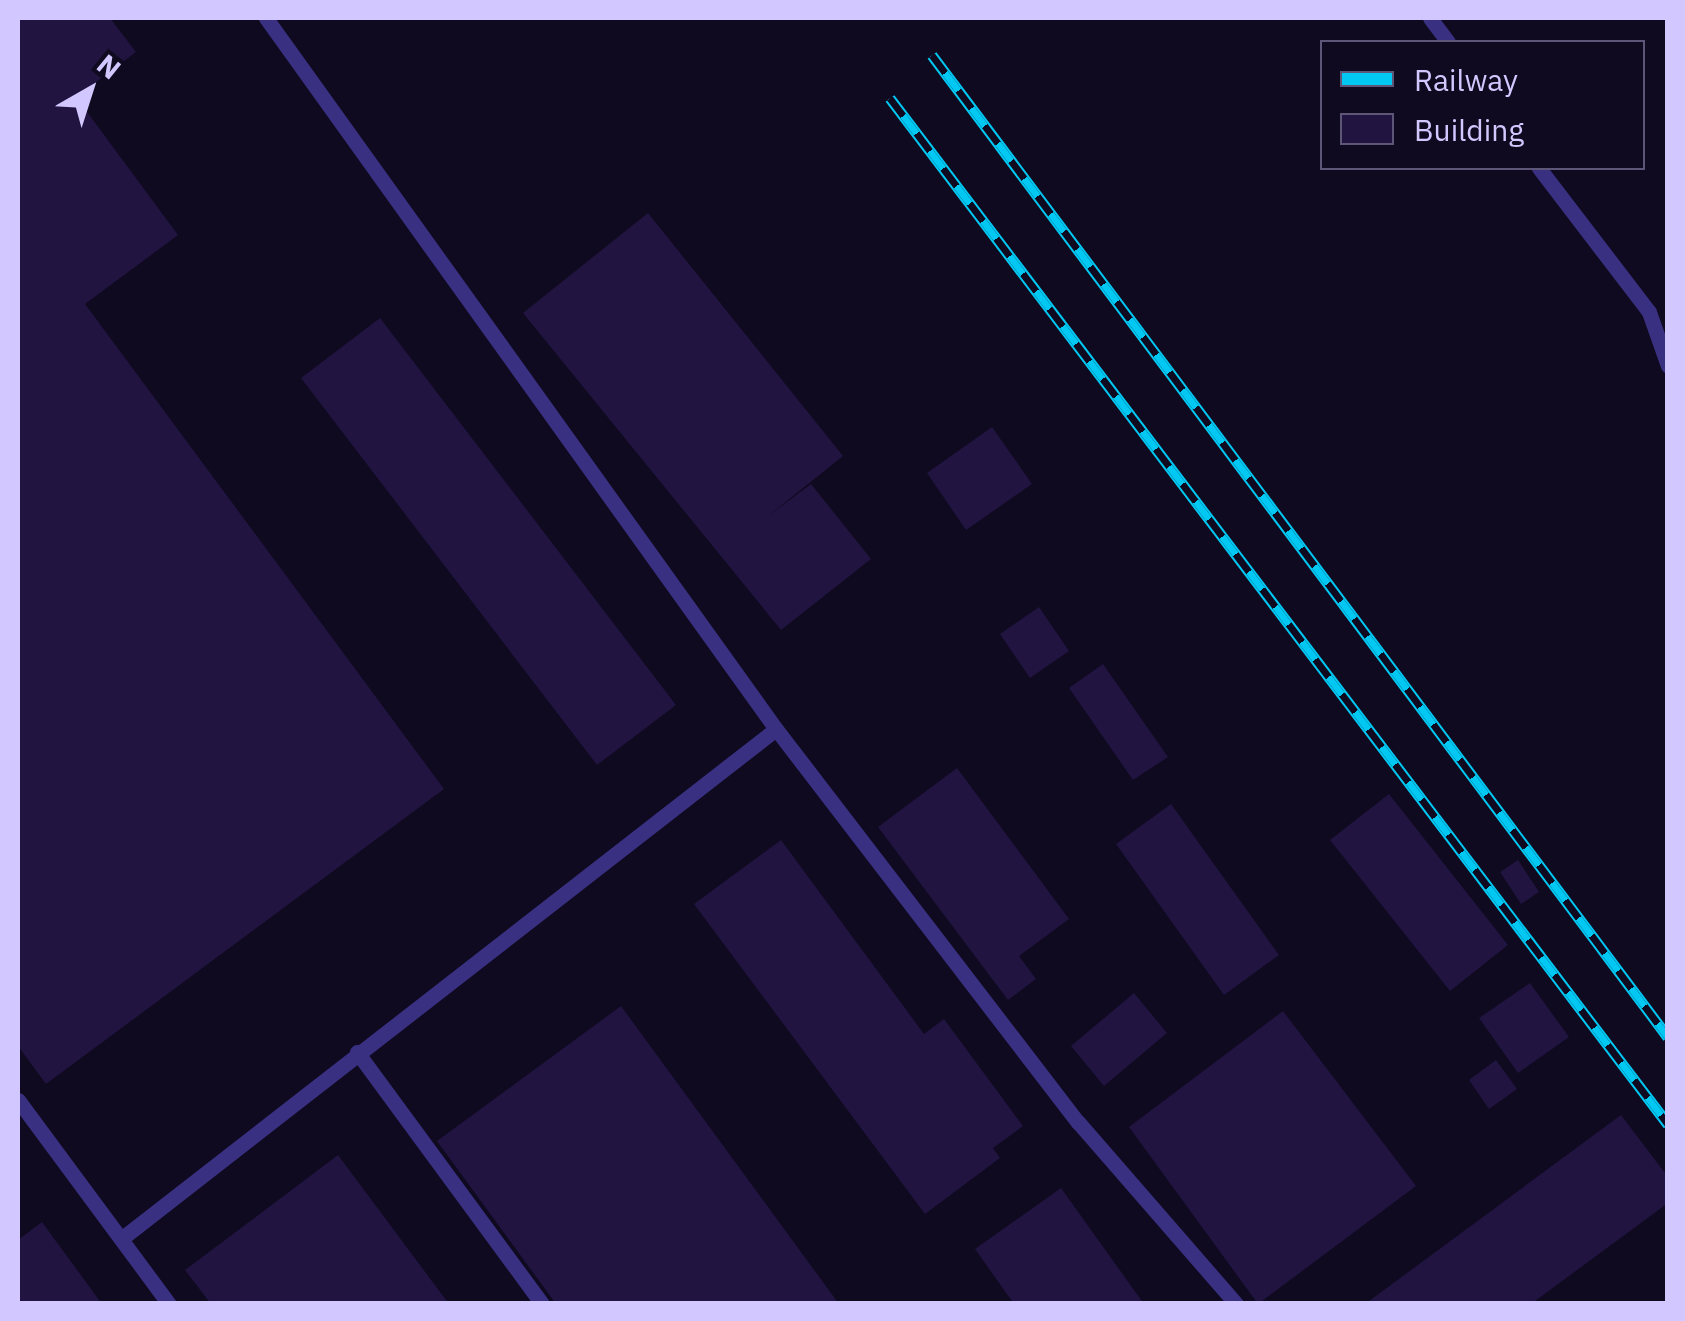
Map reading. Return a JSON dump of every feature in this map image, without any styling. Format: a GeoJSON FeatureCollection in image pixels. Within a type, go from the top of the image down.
{"type":"FeatureCollection","features":[{"type":"Feature","properties":{"kind":"lane"},"geometry":{"type":"LineString","coordinates":[[266,18],[776,729],[1078,1122],[1236,1304]]}},
{"type":"Feature","properties":{"kind":"lane"},"geometry":{"type":"LineString","coordinates":[[1430,18],[1446,40]]}},
{"type":"Feature","properties":{"kind":"lane"},"geometry":{"type":"LineString","coordinates":[[1541,170],[1650,312],[1668,366]]}},
{"type":"Feature","properties":{"kind":"lane"},"geometry":{"type":"LineString","coordinates":[[121,1239],[356,1052],[776,729]]}},
{"type":"Feature","properties":{"kind":"lane"},"geometry":{"type":"LineString","coordinates":[[356,1052],[542,1304]]}},
{"type":"Feature","properties":{"kind":"lane"},"geometry":{"type":"LineString","coordinates":[[18,1100],[169,1304]]}},
{"type":"Feature","properties":{"kind":"building"},"geometry":{"type":"Polygon","coordinates":[[[18,18],[110,18],[136,52],[76,97],[178,235],[85,304],[444,789],[46,1084],[18,1046],[18,18]]]}},
{"type":"Feature","properties":{"kind":"building"},"geometry":{"type":"Polygon","coordinates":[[[648,213],[843,456],[768,516],[811,484],[871,559],[781,630],[523,313],[648,213]]]}},
{"type":"Feature","properties":{"kind":"building"},"geometry":{"type":"Polygon","coordinates":[[[380,318],[676,705],[597,765],[301,378],[380,318]]]}},
{"type":"Feature","properties":{"kind":"building"},"geometry":{"type":"Polygon","coordinates":[[[992,427],[1032,484],[966,530],[927,473],[992,427]]]}},
{"type":"Feature","properties":{"kind":"building"},"geometry":{"type":"Polygon","coordinates":[[[1039,607],[1069,651],[1030,678],[1000,634],[1039,607]]]}},
{"type":"Feature","properties":{"kind":"building"},"geometry":{"type":"Polygon","coordinates":[[[1103,664],[1168,757],[1133,780],[1069,688],[1103,664]]]}},
{"type":"Feature","properties":{"kind":"building"},"geometry":{"type":"Polygon","coordinates":[[[957,768],[1069,919],[1019,956],[1036,979],[1008,1000],[878,827],[957,768]]]}},
{"type":"Feature","properties":{"kind":"building"},"geometry":{"type":"Polygon","coordinates":[[[1389,794],[1508,945],[1450,991],[1330,840],[1389,794]]]}},
{"type":"Feature","properties":{"kind":"building"},"geometry":{"type":"Polygon","coordinates":[[[1171,804],[1279,955],[1224,995],[1116,844],[1171,804]]]}},
{"type":"Feature","properties":{"kind":"building"},"geometry":{"type":"Polygon","coordinates":[[[781,840],[924,1034],[944,1019],[1023,1126],[993,1148],[1000,1158],[925,1214],[694,904],[781,840]]]}},
{"type":"Feature","properties":{"kind":"building"},"geometry":{"type":"Polygon","coordinates":[[[1518,860],[1539,892],[1521,904],[1500,872],[1518,860]]]}},
{"type":"Feature","properties":{"kind":"building"},"geometry":{"type":"Polygon","coordinates":[[[1530,983],[1569,1037],[1518,1073],[1479,1018],[1530,983]]]}},
{"type":"Feature","properties":{"kind":"building"},"geometry":{"type":"Polygon","coordinates":[[[1134,993],[1167,1033],[1104,1086],[1071,1046],[1134,993]]]}},
{"type":"Feature","properties":{"kind":"building"},"geometry":{"type":"Polygon","coordinates":[[[621,1006],[839,1304],[556,1304],[437,1141],[621,1006]]]}},
{"type":"Feature","properties":{"kind":"building"},"geometry":{"type":"Polygon","coordinates":[[[1283,1011],[1416,1186],[1258,1304],[1129,1127],[1283,1011]]]}},
{"type":"Feature","properties":{"kind":"building"},"geometry":{"type":"Polygon","coordinates":[[[1496,1060],[1517,1089],[1489,1109],[1469,1080],[1496,1060]]]}},
{"type":"Feature","properties":{"kind":"building"},"geometry":{"type":"Polygon","coordinates":[[[1621,1115],[1668,1177],[1668,1203],[1531,1304],[1365,1304],[1621,1115]]]}},
{"type":"Feature","properties":{"kind":"building"},"geometry":{"type":"Polygon","coordinates":[[[338,1155],[449,1304],[211,1304],[185,1270],[338,1155]]]}},
{"type":"Feature","properties":{"kind":"building"},"geometry":{"type":"Polygon","coordinates":[[[1061,1188],[1144,1304],[1014,1304],[975,1249],[1061,1188]]]}},
{"type":"Feature","properties":{"kind":"building"},"geometry":{"type":"Polygon","coordinates":[[[42,1222],[102,1304],[18,1304],[18,1240],[42,1222]]]}},
{"type":"Feature","properties":{"kind":"railway"},"geometry":{"type":"LineString","coordinates":[[932,55],[1668,1037]]}},
{"type":"Feature","properties":{"kind":"railway"},"geometry":{"type":"LineString","coordinates":[[890,98],[1668,1124]]}}]}
